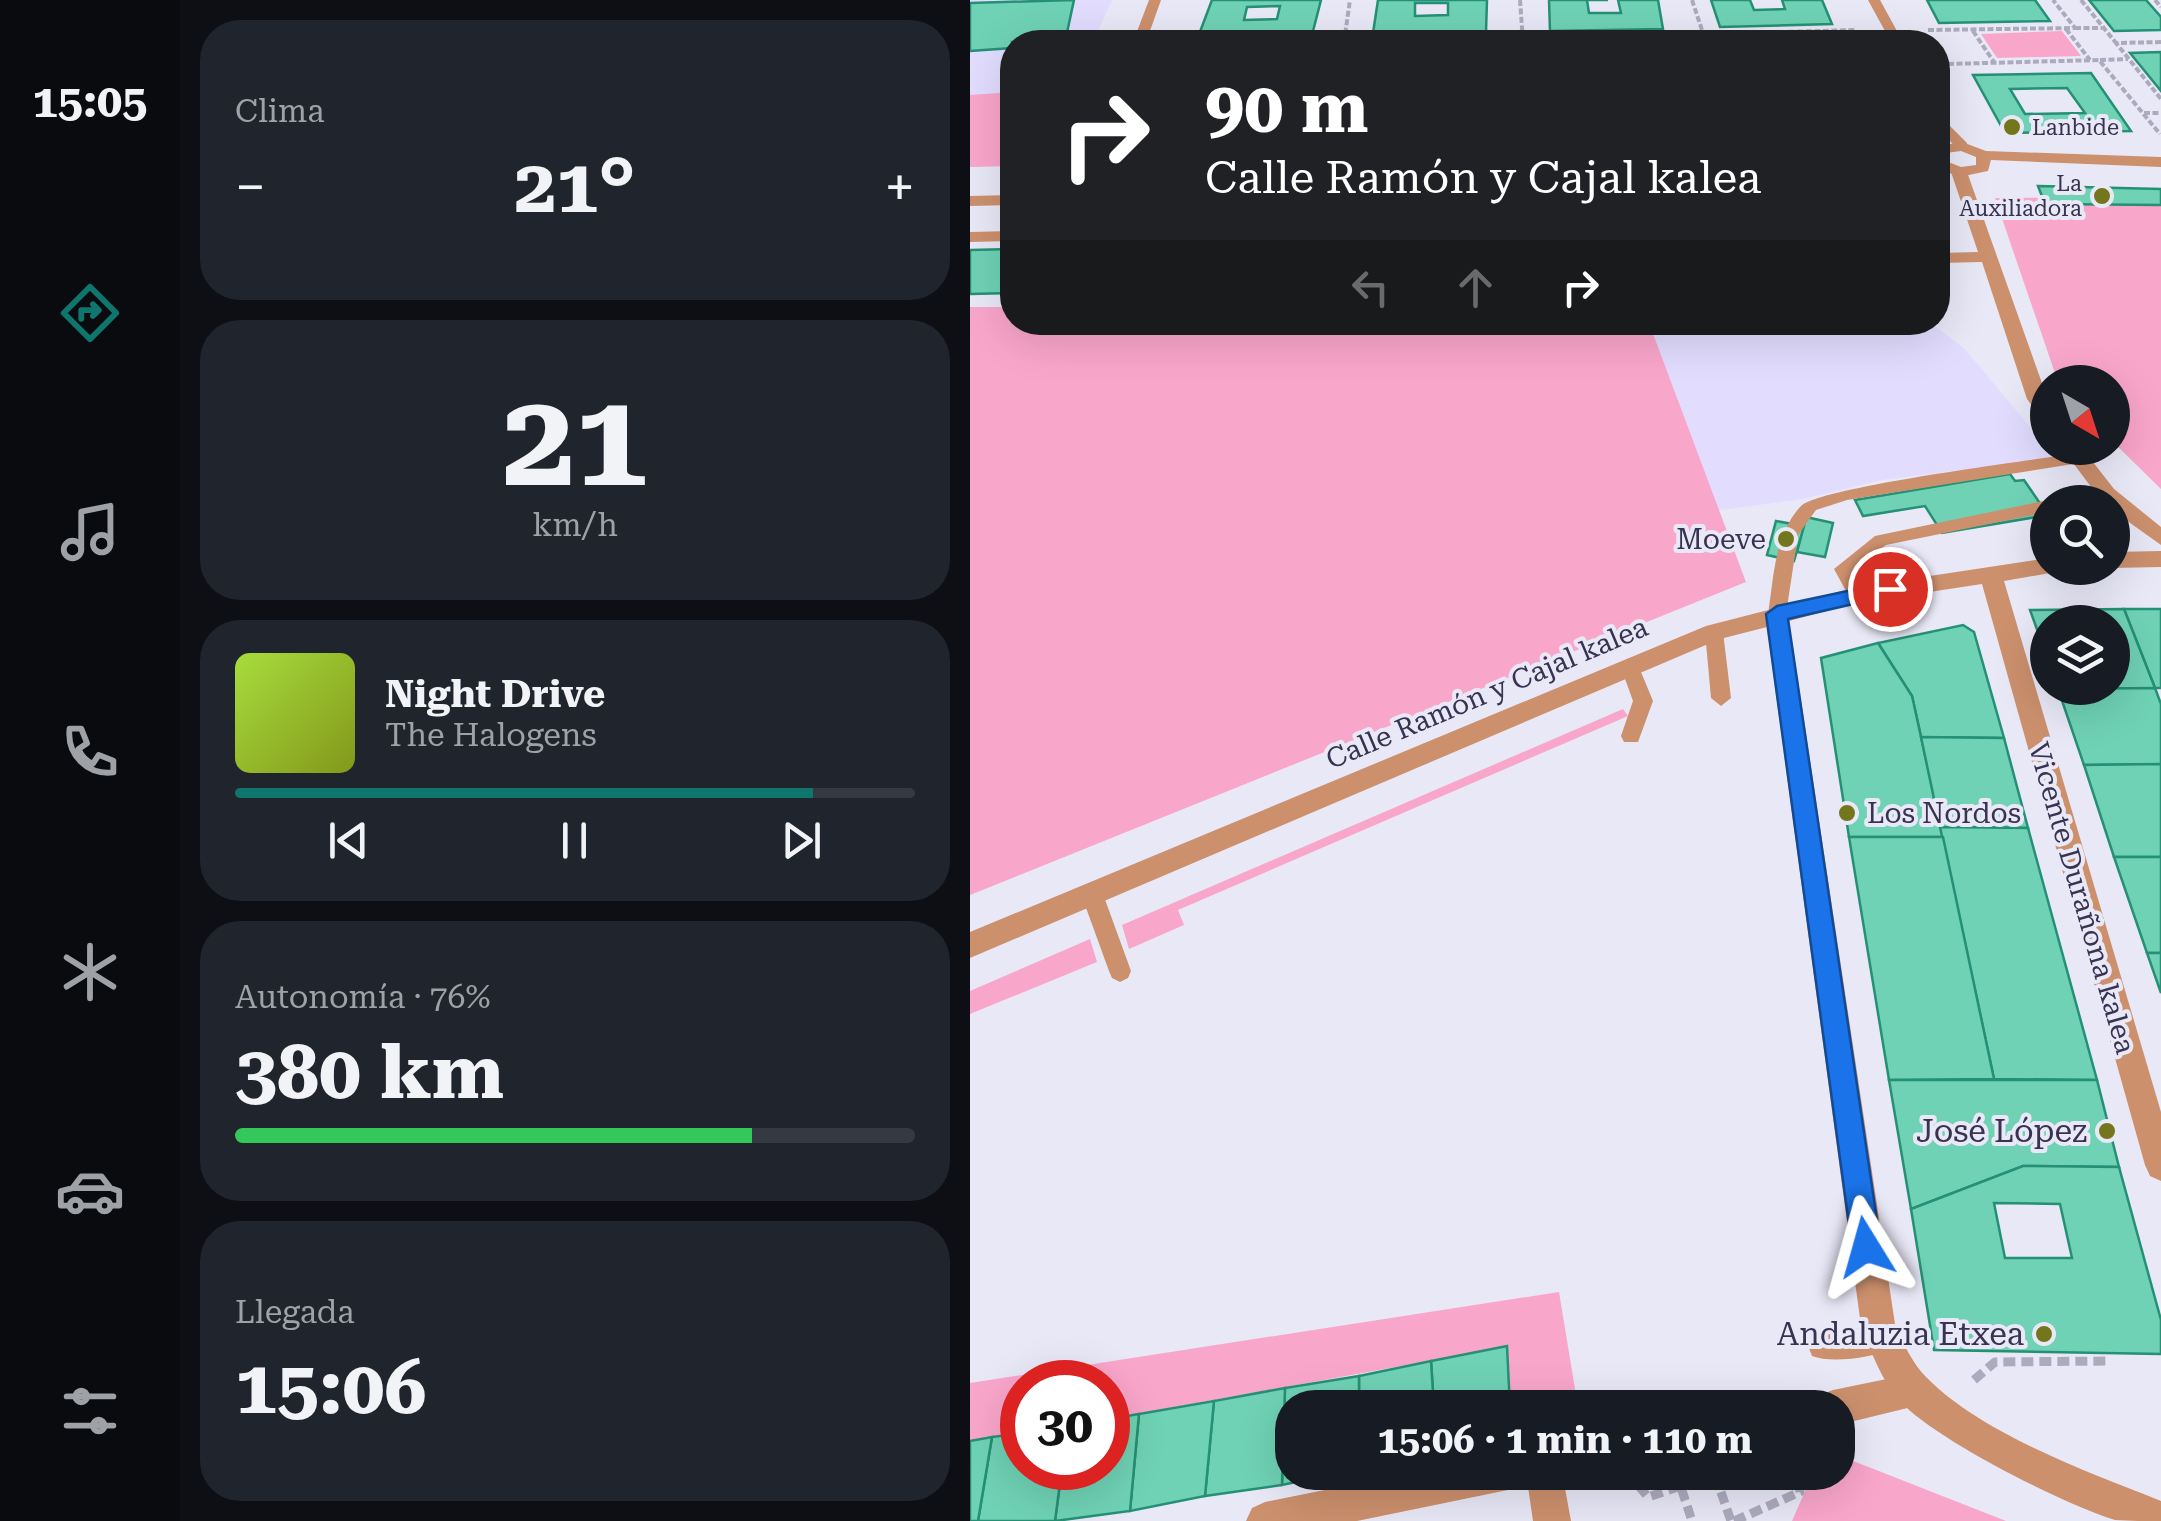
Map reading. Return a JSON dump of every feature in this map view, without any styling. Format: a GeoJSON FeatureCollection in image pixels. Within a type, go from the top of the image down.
{"type":"FeatureCollection","features":[{"type":"Feature","properties":{"kind":"street"},"geometry":{"type":"LineString","coordinates":[[1144,30],[1155,0]]}},
{"type":"Feature","properties":{"kind":"street"},"geometry":{"type":"LineString","coordinates":[[1874,0],[1890,30]]}},
{"type":"Feature","properties":{"kind":"street"},"geometry":{"type":"LineString","coordinates":[[1950,149],[1985,159],[2161,162]]}},
{"type":"Feature","properties":{"kind":"street"},"geometry":{"type":"LineString","coordinates":[[1950,169],[1972,171],[1985,159]]}},
{"type":"Feature","properties":{"kind":"street"},"geometry":{"type":"LineString","coordinates":[[1950,178],[1990,258],[2030,381]]}},
{"type":"Feature","properties":{"kind":"street"},"geometry":{"type":"LineString","coordinates":[[970,188],[1000,187]]}},
{"type":"Feature","properties":{"kind":"street"},"geometry":{"type":"LineString","coordinates":[[970,201],[1000,200]]}},
{"type":"Feature","properties":{"kind":"street"},"geometry":{"type":"LineString","coordinates":[[970,237],[1000,236]]}},
{"type":"Feature","properties":{"kind":"street"},"geometry":{"type":"LineString","coordinates":[[1950,258],[1990,258]]}},
{"type":"Feature","properties":{"kind":"street"},"geometry":{"type":"LineString","coordinates":[[2130,515],[2161,538]]}},
{"type":"Feature","properties":{"kind":"street"},"geometry":{"type":"LineString","coordinates":[[2130,559],[2161,558]]}},
{"type":"Feature","properties":{"kind":"street","name":"Calle Ramón y Cajal kalea"},"geometry":{"type":"LineString","coordinates":[[970,945],[1714,632],[1857,595],[2030,568]]}},
{"type":"Feature","properties":{"kind":"street","name":"Vicente Durañona kalea"},"geometry":{"type":"LineString","coordinates":[[1990,572],[2161,1165]]}},
{"type":"Feature","properties":{"kind":"street"},"geometry":{"type":"LineString","coordinates":[[1777,614],[1881,1332],[1916,1391],[1992,1441],[2161,1520]]}},
{"type":"Feature","properties":{"kind":"street"},"geometry":{"type":"LineString","coordinates":[[1855,1403],[1916,1391]]}},
{"type":"Feature","properties":{"kind":"street"},"geometry":{"type":"LineString","coordinates":[[1265,1521],[1419,1490]]}},
{"type":"Feature","properties":{"kind":"street"},"geometry":{"type":"LineString","coordinates":[[1547,1490],[1552,1521]]}},
{"type":"Feature","properties":{"kind":"lane"},"geometry":{"type":"LineString","coordinates":[[1777,614],[1790,534],[1810,506],[1846,495],[2030,461]]}},
{"type":"Feature","properties":{"kind":"lane"},"geometry":{"type":"LineString","coordinates":[[1857,595],[1843,568],[1881,540],[2030,510]]}},
{"type":"Feature","properties":{"kind":"lane"},"geometry":{"type":"LineString","coordinates":[[1714,632],[1721,698]]}},
{"type":"Feature","properties":{"kind":"lane"},"geometry":{"type":"LineString","coordinates":[[1629,665],[1643,701],[1631,736]]}},
{"type":"Feature","properties":{"kind":"lane"},"geometry":{"type":"LineString","coordinates":[[1092,894],[1120,971]]}},
{"type":"Feature","properties":{"kind":"lane"},"geometry":{"type":"LineString","coordinates":[[1822,1346],[1881,1332]]}},
{"type":"Feature","properties":{"kind":"path"},"geometry":{"type":"LineString","coordinates":[[1346,30],[1350,0]]}},
{"type":"Feature","properties":{"kind":"path"},"geometry":{"type":"LineString","coordinates":[[1520,0],[1522,30]]}},
{"type":"Feature","properties":{"kind":"path"},"geometry":{"type":"LineString","coordinates":[[1692,0],[1702,30]]}},
{"type":"Feature","properties":{"kind":"path"},"geometry":{"type":"LineString","coordinates":[[2053,0],[2075,28]]}},
{"type":"Feature","properties":{"kind":"path"},"geometry":{"type":"LineString","coordinates":[[2081,0],[2161,99]]}},
{"type":"Feature","properties":{"kind":"path"},"geometry":{"type":"LineString","coordinates":[[2155,0],[2161,7]]}},
{"type":"Feature","properties":{"kind":"path"},"geometry":{"type":"LineString","coordinates":[[2065,28],[2090,60]]}},
{"type":"Feature","properties":{"kind":"path"},"geometry":{"type":"LineString","coordinates":[[1928,30],[2104,28]]}},
{"type":"Feature","properties":{"kind":"path"},"geometry":{"type":"LineString","coordinates":[[1972,30],[1994,63]]}},
{"type":"Feature","properties":{"kind":"path"},"geometry":{"type":"LineString","coordinates":[[2116,42],[2161,42]]}},
{"type":"Feature","properties":{"kind":"path"},"geometry":{"type":"LineString","coordinates":[[1950,64],[2129,59]]}},
{"type":"Feature","properties":{"kind":"path"},"geometry":{"type":"LineString","coordinates":[[2099,60],[2161,135]]}},
{"type":"Feature","properties":{"kind":"path"},"geometry":{"type":"LineString","coordinates":[[2144,114],[2161,113]]}},
{"type":"Feature","properties":{"kind":"path"},"geometry":{"type":"LineString","coordinates":[[1974,1380],[1995,1362],[2111,1361]]}},
{"type":"Feature","properties":{"kind":"path"},"geometry":{"type":"LineString","coordinates":[[1642,1490],[1648,1497],[1668,1490]]}},
{"type":"Feature","properties":{"kind":"path"},"geometry":{"type":"LineString","coordinates":[[1681,1490],[1692,1521]]}},
{"type":"Feature","properties":{"kind":"path"},"geometry":{"type":"LineString","coordinates":[[1723,1490],[1732,1521],[1800,1490]]}},
{"type":"Feature","properties":{"kind":"shaded area"},"geometry":{"type":"Polygon","coordinates":[[[970,0],[1112,0],[1098,30],[1000,30],[1000,166],[970,167],[970,0]]]}},
{"type":"Feature","properties":{"kind":"shaded area"},"geometry":{"type":"Polygon","coordinates":[[[2062,31],[2081,56],[1997,58],[1981,34],[2062,31]]]}},
{"type":"Feature","properties":{"kind":"shaded area"},"geometry":{"type":"Polygon","coordinates":[[[1000,93],[1000,166],[970,167],[970,95],[1000,93]]]}},
{"type":"Feature","properties":{"kind":"shaded area"},"geometry":{"type":"Polygon","coordinates":[[[2161,197],[2161,489],[2130,459],[2130,365],[2052,365],[1995,198],[2161,197]]]}},
{"type":"Feature","properties":{"kind":"shaded area"},"geometry":{"type":"Polygon","coordinates":[[[970,307],[1000,307],[1000,335],[1653,335],[1746,582],[970,895],[970,307]]]}},
{"type":"Feature","properties":{"kind":"shaded area"},"geometry":{"type":"Polygon","coordinates":[[[1653,335],[1947,335],[1965,349],[2030,427],[2030,461],[1882,480],[1803,499],[1714,511],[1653,335]]]}},
{"type":"Feature","properties":{"kind":"shaded area"},"geometry":{"type":"Polygon","coordinates":[[[1623,709],[1628,716],[1178,910],[1184,925],[1129,949],[1122,925],[1623,709]]]}},
{"type":"Feature","properties":{"kind":"shaded area"},"geometry":{"type":"Polygon","coordinates":[[[1090,939],[1097,962],[970,1014],[970,991],[1090,939]]]}},
{"type":"Feature","properties":{"kind":"shaded area"},"geometry":{"type":"Polygon","coordinates":[[[1559,1292],[1575,1390],[1509,1390],[1506,1347],[1130,1415],[1130,1360],[1119,1360],[1559,1292]]]}},
{"type":"Feature","properties":{"kind":"shaded area"},"geometry":{"type":"Polygon","coordinates":[[[1000,1378],[1000,1436],[970,1441],[970,1383],[1000,1378]]]}},
{"type":"Feature","properties":{"kind":"shaded area"},"geometry":{"type":"Polygon","coordinates":[[[1855,1462],[2006,1521],[1792,1521],[1806,1490],[1855,1490],[1855,1462]]]}},
{"type":"Feature","properties":{"kind":"building"},"geometry":{"type":"Polygon","coordinates":[[[1074,0],[1068,30],[1000,30],[1000,49],[970,51],[970,3],[1074,0]]]}},
{"type":"Feature","properties":{"kind":"building"},"geometry":{"type":"Polygon","coordinates":[[[1212,0],[1321,0],[1313,30],[1201,30],[1212,0]],[[1280,6],[1247,7],[1244,20],[1277,19],[1280,6]]]}},
{"type":"Feature","properties":{"kind":"building"},"geometry":{"type":"Polygon","coordinates":[[[1378,0],[1487,0],[1486,30],[1373,30],[1378,0]],[[1415,3],[1415,16],[1448,15],[1448,3],[1415,3]]]}},
{"type":"Feature","properties":{"kind":"building"},"geometry":{"type":"Polygon","coordinates":[[[1549,0],[1587,0],[1589,13],[1621,13],[1618,0],[1658,0],[1663,29],[1606,30],[1550,30],[1549,0]]]}},
{"type":"Feature","properties":{"kind":"building"},"geometry":{"type":"Polygon","coordinates":[[[1711,0],[1750,0],[1754,10],[1785,9],[1782,0],[1822,0],[1832,24],[1720,27],[1711,0]]]}},
{"type":"Feature","properties":{"kind":"building"},"geometry":{"type":"Polygon","coordinates":[[[1927,0],[2035,0],[2050,21],[1939,23],[1927,0]]]}},
{"type":"Feature","properties":{"kind":"building"},"geometry":{"type":"Polygon","coordinates":[[[2089,0],[2146,0],[2161,17],[2161,30],[2114,31],[2089,0]]]}},
{"type":"Feature","properties":{"kind":"building"},"geometry":{"type":"Polygon","coordinates":[[[2161,52],[2161,91],[2130,53],[2161,52]]]}},
{"type":"Feature","properties":{"kind":"building"},"geometry":{"type":"Polygon","coordinates":[[[2091,73],[2131,131],[2005,133],[1973,75],[2091,73]],[[2067,88],[2010,89],[2025,114],[2085,113],[2067,88]]]}},
{"type":"Feature","properties":{"kind":"building","name":"La Auxiliadora"},"geometry":{"type":"Polygon","coordinates":[[[2038,186],[2161,189],[2161,205],[2045,204],[2038,186]]]}},
{"type":"Feature","properties":{"kind":"building"},"geometry":{"type":"Polygon","coordinates":[[[1000,249],[1000,293],[970,294],[970,250],[1000,249]]]}},
{"type":"Feature","properties":{"kind":"building"},"geometry":{"type":"Polygon","coordinates":[[[2010,474],[2015,481],[2024,480],[2030,489],[2030,518],[1942,533],[1925,506],[1863,516],[1855,500],[2010,474]]]}},
{"type":"Feature","properties":{"kind":"building","name":"Moeve"},"geometry":{"type":"Polygon","coordinates":[[[1806,517],[1833,523],[1825,557],[1797,552],[1806,517]]]}},
{"type":"Feature","properties":{"kind":"building","name":"Moeve"},"geometry":{"type":"Polygon","coordinates":[[[1776,521],[1804,526],[1794,561],[1767,555],[1776,521]]]}},
{"type":"Feature","properties":{"kind":"building"},"geometry":{"type":"Polygon","coordinates":[[[2130,609],[2161,609],[2161,688],[2155,688],[2130,624],[2130,609]]]}},
{"type":"Feature","properties":{"kind":"building"},"geometry":{"type":"Polygon","coordinates":[[[2130,624],[2155,688],[2130,688],[2130,624]]]}},
{"type":"Feature","properties":{"kind":"building"},"geometry":{"type":"Polygon","coordinates":[[[1963,625],[1974,632],[2004,738],[1921,737],[1912,696],[1878,643],[1963,625]]]}},
{"type":"Feature","properties":{"kind":"building"},"geometry":{"type":"Polygon","coordinates":[[[1878,643],[1912,696],[1943,837],[1849,837],[1821,658],[1878,643]]]}},
{"type":"Feature","properties":{"kind":"building"},"geometry":{"type":"Polygon","coordinates":[[[2130,688],[2155,688],[2161,704],[2161,764],[2084,765],[2063,705],[2130,705],[2130,688]]]}},
{"type":"Feature","properties":{"kind":"building"},"geometry":{"type":"Polygon","coordinates":[[[1921,737],[2004,738],[2028,828],[1940,827],[1921,737]]]}},
{"type":"Feature","properties":{"kind":"building"},"geometry":{"type":"Polygon","coordinates":[[[2161,764],[2161,857],[2114,857],[2084,765],[2161,764]]]}},
{"type":"Feature","properties":{"kind":"building"},"geometry":{"type":"Polygon","coordinates":[[[1940,827],[2028,828],[2097,1080],[1994,1079],[1940,827]]]}},
{"type":"Feature","properties":{"kind":"building"},"geometry":{"type":"Polygon","coordinates":[[[1849,837],[1943,837],[1994,1079],[1889,1080],[1849,837]]]}},
{"type":"Feature","properties":{"kind":"building"},"geometry":{"type":"Polygon","coordinates":[[[2114,857],[2161,857],[2161,953],[2147,953],[2114,857]]]}},
{"type":"Feature","properties":{"kind":"building"},"geometry":{"type":"Polygon","coordinates":[[[2147,953],[2161,953],[2161,993],[2147,953]]]}},
{"type":"Feature","properties":{"kind":"building"},"geometry":{"type":"Polygon","coordinates":[[[1889,1080],[2097,1080],[2119,1167],[2023,1166],[1911,1209],[1889,1080]]]}},
{"type":"Feature","properties":{"kind":"building"},"geometry":{"type":"Polygon","coordinates":[[[2023,1166],[2119,1167],[2161,1320],[2161,1354],[1934,1350],[1911,1209],[2023,1166]],[[1994,1203],[2005,1258],[2072,1258],[2060,1204],[1994,1203]]]}},
{"type":"Feature","properties":{"kind":"building"},"geometry":{"type":"Polygon","coordinates":[[[1507,1346],[1509,1390],[1433,1390],[1431,1361],[1507,1346]]]}},
{"type":"Feature","properties":{"kind":"building"},"geometry":{"type":"Polygon","coordinates":[[[1431,1361],[1433,1390],[1359,1390],[1359,1376],[1431,1361]]]}},
{"type":"Feature","properties":{"kind":"building"},"geometry":{"type":"Polygon","coordinates":[[[1359,1376],[1359,1390],[1285,1388],[1359,1376]]]}},
{"type":"Feature","properties":{"kind":"building"},"geometry":{"type":"Polygon","coordinates":[[[1285,1388],[1275,1390],[1275,1486],[1205,1496],[1214,1401],[1285,1388]]]}},
{"type":"Feature","properties":{"kind":"building"},"geometry":{"type":"Polygon","coordinates":[[[1214,1401],[1205,1496],[1130,1511],[1139,1414],[1214,1401]]]}},
{"type":"Feature","properties":{"kind":"building"},"geometry":{"type":"Polygon","coordinates":[[[1139,1414],[1130,1511],[1055,1521],[1059,1490],[1130,1490],[1130,1415],[1139,1414]]]}},
{"type":"Feature","properties":{"kind":"building"},"geometry":{"type":"Polygon","coordinates":[[[1000,1436],[1000,1490],[1059,1490],[1055,1521],[978,1521],[992,1437],[1000,1436]]]}},
{"type":"Feature","properties":{"kind":"building"},"geometry":{"type":"Polygon","coordinates":[[[992,1437],[978,1521],[970,1521],[970,1441],[992,1437]]]}},
{"type":"Feature","properties":{"kind":"place","name":"Lanbide"},"geometry":{"type":"Point","coordinates":[2012,127]}},
{"type":"Feature","properties":{"kind":"place","name":"La Auxiliadora"},"geometry":{"type":"Point","coordinates":[2102,196]}},
{"type":"Feature","properties":{"kind":"place","name":"Moeve"},"geometry":{"type":"Point","coordinates":[1786,539]}},
{"type":"Feature","properties":{"kind":"place","name":"Los Nordos"},"geometry":{"type":"Point","coordinates":[1847,813]}},
{"type":"Feature","properties":{"kind":"place","name":"José López"},"geometry":{"type":"Point","coordinates":[2107,1131]}},
{"type":"Feature","properties":{"kind":"place","name":"Andaluzia Etxea"},"geometry":{"type":"Point","coordinates":[2044,1334]}},
{"type":"Feature","properties":{"kind":"route"},"geometry":{"type":"LineString","coordinates":[[1866,1247],[1777,614],[1890,589]]}}]}
